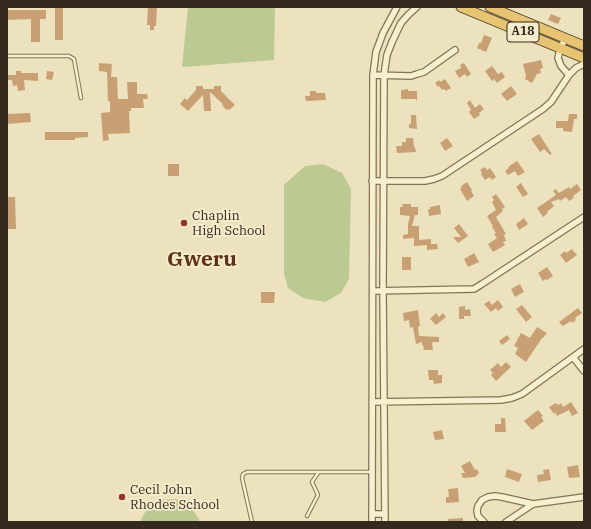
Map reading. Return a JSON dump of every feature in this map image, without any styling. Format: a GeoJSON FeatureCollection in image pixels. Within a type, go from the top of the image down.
{"type":"FeatureCollection","features":[{"type":"Feature","properties":{"kind":"highway","name":"A18"},"geometry":{"type":"LineString","coordinates":[[461,7],[584,58]]}},
{"type":"Feature","properties":{"kind":"highway","name":"A18"},"geometry":{"type":"LineString","coordinates":[[490,7],[584,46]]}},
{"type":"Feature","properties":{"kind":"street"},"geometry":{"type":"LineString","coordinates":[[372,522],[373,75],[376,52],[383,33],[396,7]]}},
{"type":"Feature","properties":{"kind":"street"},"geometry":{"type":"LineString","coordinates":[[385,522],[383,402],[384,75],[387,55],[401,23],[417,7]]}},
{"type":"Feature","properties":{"kind":"street"},"geometry":{"type":"LineString","coordinates":[[565,38],[558,55],[559,62],[569,75]]}},
{"type":"Feature","properties":{"kind":"street"},"geometry":{"type":"LineString","coordinates":[[373,75],[417,74],[424,72],[455,50]]}},
{"type":"Feature","properties":{"kind":"street"},"geometry":{"type":"LineString","coordinates":[[372,181],[425,181],[442,176],[543,109],[551,102],[569,75],[576,68],[584,64]]}},
{"type":"Feature","properties":{"kind":"street"},"geometry":{"type":"LineString","coordinates":[[373,291],[474,289],[584,217]]}},
{"type":"Feature","properties":{"kind":"street"},"geometry":{"type":"LineString","coordinates":[[373,402],[501,400],[512,398],[522,394],[584,349]]}},
{"type":"Feature","properties":{"kind":"street"},"geometry":{"type":"LineString","coordinates":[[573,357],[584,371]]}},
{"type":"Feature","properties":{"kind":"street"},"geometry":{"type":"LineString","coordinates":[[484,522],[478,516],[477,511],[482,500],[488,497],[502,497],[533,504],[584,497]]}},
{"type":"Feature","properties":{"kind":"street"},"geometry":{"type":"LineString","coordinates":[[506,522],[533,504]]}},
{"type":"Feature","properties":{"kind":"street"},"geometry":{"type":"LineString","coordinates":[[372,514],[385,514]]}},
{"type":"Feature","properties":{"kind":"lane"},"geometry":{"type":"LineString","coordinates":[[7,56],[69,56],[74,59],[81,98]]}},
{"type":"Feature","properties":{"kind":"lane"},"geometry":{"type":"LineString","coordinates":[[252,522],[242,478],[243,474],[247,472],[373,472]]}},
{"type":"Feature","properties":{"kind":"lane"},"geometry":{"type":"LineString","coordinates":[[307,516],[318,495],[312,482],[318,472]]}},
{"type":"Feature","properties":{"kind":"green space"},"geometry":{"type":"Polygon","coordinates":[[[188,7],[275,7],[274,60],[182,67],[188,7]]]}},
{"type":"Feature","properties":{"kind":"green space"},"geometry":{"type":"Polygon","coordinates":[[[323,164],[342,173],[351,189],[349,279],[341,293],[325,302],[303,298],[288,288],[284,274],[284,185],[305,166],[323,164]]]}},
{"type":"Feature","properties":{"kind":"green space"},"geometry":{"type":"Polygon","coordinates":[[[176,499],[188,504],[199,519],[199,522],[141,522],[141,519],[149,506],[160,500],[176,499]]]}},
{"type":"Feature","properties":{"kind":"building"},"geometry":{"type":"Polygon","coordinates":[[[55,7],[63,7],[63,40],[55,40],[55,7]]]}},
{"type":"Feature","properties":{"kind":"building"},"geometry":{"type":"Polygon","coordinates":[[[148,7],[157,7],[156,26],[154,26],[154,30],[150,30],[150,25],[147,25],[148,7]]]}},
{"type":"Feature","properties":{"kind":"building"},"geometry":{"type":"Polygon","coordinates":[[[7,10],[46,10],[46,19],[40,19],[40,42],[31,42],[31,19],[7,20],[7,10]]]}},
{"type":"Feature","properties":{"kind":"building"},"geometry":{"type":"Polygon","coordinates":[[[551,14],[561,18],[558,24],[548,20],[551,14]]]}},
{"type":"Feature","properties":{"kind":"building"},"geometry":{"type":"Polygon","coordinates":[[[484,35],[492,38],[486,52],[477,48],[484,35]]]}},
{"type":"Feature","properties":{"kind":"building"},"geometry":{"type":"Polygon","coordinates":[[[541,60],[543,68],[540,69],[541,73],[537,74],[532,83],[525,79],[526,76],[523,64],[541,60]]]}},
{"type":"Feature","properties":{"kind":"building"},"geometry":{"type":"Polygon","coordinates":[[[99,63],[112,64],[111,77],[117,77],[118,99],[128,99],[127,82],[137,82],[137,94],[147,94],[148,99],[143,99],[144,108],[131,108],[131,111],[129,111],[130,133],[108,134],[109,140],[103,141],[101,113],[110,112],[110,101],[108,101],[107,72],[99,71],[99,63]]]}},
{"type":"Feature","properties":{"kind":"building"},"geometry":{"type":"Polygon","coordinates":[[[464,63],[471,74],[467,77],[465,74],[459,78],[455,71],[461,68],[460,65],[464,63]]]}},
{"type":"Feature","properties":{"kind":"building"},"geometry":{"type":"Polygon","coordinates":[[[492,66],[498,74],[502,72],[505,77],[497,83],[494,79],[492,81],[485,71],[492,66]]]}},
{"type":"Feature","properties":{"kind":"building"},"geometry":{"type":"Polygon","coordinates":[[[16,71],[21,71],[21,73],[38,73],[38,81],[24,80],[25,90],[18,91],[17,85],[13,86],[12,80],[7,80],[7,75],[16,75],[16,71]]]}},
{"type":"Feature","properties":{"kind":"building"},"geometry":{"type":"Polygon","coordinates":[[[47,71],[54,72],[52,80],[46,79],[47,71]]]}},
{"type":"Feature","properties":{"kind":"building"},"geometry":{"type":"Polygon","coordinates":[[[445,79],[451,88],[446,91],[444,89],[442,90],[435,83],[439,80],[440,82],[445,79]]]}},
{"type":"Feature","properties":{"kind":"building"},"geometry":{"type":"Polygon","coordinates":[[[196,86],[203,86],[203,89],[214,89],[214,86],[221,86],[221,91],[235,105],[229,110],[226,110],[222,105],[223,104],[210,92],[211,111],[204,111],[203,95],[188,111],[180,104],[185,98],[187,100],[196,90],[196,86]]]}},
{"type":"Feature","properties":{"kind":"building"},"geometry":{"type":"Polygon","coordinates":[[[511,86],[517,94],[507,101],[501,94],[511,86]]]}},
{"type":"Feature","properties":{"kind":"building"},"geometry":{"type":"Polygon","coordinates":[[[408,89],[408,91],[417,91],[417,101],[414,97],[415,99],[401,99],[401,90],[408,89]]]}},
{"type":"Feature","properties":{"kind":"building"},"geometry":{"type":"Polygon","coordinates":[[[310,91],[325,93],[326,100],[306,101],[305,96],[310,96],[310,91]]]}},
{"type":"Feature","properties":{"kind":"building"},"geometry":{"type":"Polygon","coordinates":[[[470,100],[475,108],[480,104],[484,109],[479,113],[480,115],[474,119],[469,112],[471,110],[467,103],[470,100]]]}},
{"type":"Feature","properties":{"kind":"building"},"geometry":{"type":"Polygon","coordinates":[[[30,113],[31,122],[7,124],[7,114],[30,113]]]}},
{"type":"Feature","properties":{"kind":"building"},"geometry":{"type":"Polygon","coordinates":[[[569,114],[577,114],[577,119],[574,119],[572,132],[563,131],[563,128],[556,128],[556,121],[568,121],[569,114]]]}},
{"type":"Feature","properties":{"kind":"building"},"geometry":{"type":"Polygon","coordinates":[[[411,115],[416,115],[417,129],[409,128],[409,124],[411,124],[411,115]]]}},
{"type":"Feature","properties":{"kind":"building"},"geometry":{"type":"Polygon","coordinates":[[[45,132],[88,132],[88,137],[75,138],[75,140],[45,140],[45,132]]]}},
{"type":"Feature","properties":{"kind":"building"},"geometry":{"type":"Polygon","coordinates":[[[539,134],[552,154],[550,155],[544,149],[540,152],[531,139],[539,134]]]}},
{"type":"Feature","properties":{"kind":"building"},"geometry":{"type":"Polygon","coordinates":[[[406,138],[413,138],[416,152],[397,153],[396,146],[402,146],[402,142],[406,142],[406,138]]]}},
{"type":"Feature","properties":{"kind":"building"},"geometry":{"type":"Polygon","coordinates":[[[447,138],[453,146],[445,151],[440,143],[447,138]]]}},
{"type":"Feature","properties":{"kind":"building"},"geometry":{"type":"Polygon","coordinates":[[[517,161],[525,172],[518,176],[515,171],[508,175],[505,171],[517,161]]]}},
{"type":"Feature","properties":{"kind":"building"},"geometry":{"type":"Polygon","coordinates":[[[168,164],[179,164],[179,176],[168,176],[168,164]]]}},
{"type":"Feature","properties":{"kind":"building"},"geometry":{"type":"Polygon","coordinates":[[[485,167],[487,170],[490,168],[496,177],[492,180],[490,177],[485,180],[480,170],[485,167]]]}},
{"type":"Feature","properties":{"kind":"building"},"geometry":{"type":"Polygon","coordinates":[[[467,182],[474,196],[467,201],[460,189],[462,187],[461,186],[467,182]]]}},
{"type":"Feature","properties":{"kind":"building"},"geometry":{"type":"Polygon","coordinates":[[[521,183],[528,194],[523,197],[516,187],[521,183]]]}},
{"type":"Feature","properties":{"kind":"building"},"geometry":{"type":"Polygon","coordinates":[[[577,184],[581,190],[573,196],[574,198],[569,201],[566,197],[560,201],[559,199],[551,202],[554,206],[543,217],[537,208],[556,195],[553,191],[556,189],[559,193],[569,187],[570,189],[577,184]]]}},
{"type":"Feature","properties":{"kind":"building"},"geometry":{"type":"Polygon","coordinates":[[[496,194],[505,207],[496,217],[506,234],[504,235],[506,241],[503,242],[505,245],[493,252],[488,244],[497,238],[494,234],[496,233],[492,227],[493,226],[487,216],[496,210],[492,202],[494,200],[492,197],[496,194]]]}},
{"type":"Feature","properties":{"kind":"building"},"geometry":{"type":"Polygon","coordinates":[[[7,197],[15,197],[16,229],[7,229],[7,197]]]}},
{"type":"Feature","properties":{"kind":"building"},"geometry":{"type":"Polygon","coordinates":[[[402,204],[411,204],[411,207],[418,207],[418,215],[415,215],[412,226],[419,226],[419,240],[431,239],[431,244],[437,244],[438,249],[427,250],[427,245],[414,246],[414,238],[403,239],[403,235],[408,234],[410,216],[400,215],[400,207],[403,207],[402,204]]]}},
{"type":"Feature","properties":{"kind":"building"},"geometry":{"type":"Polygon","coordinates":[[[440,205],[441,214],[429,216],[428,209],[430,209],[430,207],[440,205]]]}},
{"type":"Feature","properties":{"kind":"building"},"geometry":{"type":"Polygon","coordinates":[[[524,218],[528,224],[519,230],[516,224],[524,218]]]}},
{"type":"Feature","properties":{"kind":"building"},"geometry":{"type":"Polygon","coordinates":[[[459,224],[468,236],[458,243],[453,237],[461,237],[454,228],[459,224]]]}},
{"type":"Feature","properties":{"kind":"building"},"geometry":{"type":"Polygon","coordinates":[[[572,249],[577,255],[566,263],[560,255],[565,251],[566,253],[572,249]]]}},
{"type":"Feature","properties":{"kind":"building"},"geometry":{"type":"Polygon","coordinates":[[[474,253],[479,262],[468,267],[464,259],[474,253]]]}},
{"type":"Feature","properties":{"kind":"building"},"geometry":{"type":"Polygon","coordinates":[[[402,257],[411,257],[411,270],[402,270],[402,257]]]}},
{"type":"Feature","properties":{"kind":"building"},"geometry":{"type":"Polygon","coordinates":[[[547,267],[553,276],[543,281],[538,273],[547,267]]]}},
{"type":"Feature","properties":{"kind":"building"},"geometry":{"type":"Polygon","coordinates":[[[520,284],[524,292],[515,297],[511,289],[520,284]]]}},
{"type":"Feature","properties":{"kind":"building"},"geometry":{"type":"Polygon","coordinates":[[[261,292],[275,292],[274,303],[261,303],[261,292]]]}},
{"type":"Feature","properties":{"kind":"building"},"geometry":{"type":"Polygon","coordinates":[[[498,300],[503,307],[498,311],[496,308],[491,312],[484,304],[489,301],[492,305],[498,300]]]}},
{"type":"Feature","properties":{"kind":"building"},"geometry":{"type":"Polygon","coordinates":[[[522,305],[532,317],[526,322],[516,309],[522,305]]]}},
{"type":"Feature","properties":{"kind":"building"},"geometry":{"type":"Polygon","coordinates":[[[465,306],[465,310],[470,309],[471,316],[464,316],[464,319],[459,319],[459,307],[465,306]]]}},
{"type":"Feature","properties":{"kind":"building"},"geometry":{"type":"Polygon","coordinates":[[[578,308],[582,313],[575,318],[576,320],[572,323],[571,321],[563,326],[559,322],[578,308]]]}},
{"type":"Feature","properties":{"kind":"building"},"geometry":{"type":"Polygon","coordinates":[[[418,310],[420,326],[418,327],[419,336],[439,337],[439,342],[432,342],[433,350],[424,350],[422,342],[416,344],[413,327],[410,328],[409,320],[404,321],[403,313],[418,310]]]}},
{"type":"Feature","properties":{"kind":"building"},"geometry":{"type":"Polygon","coordinates":[[[436,313],[439,317],[443,313],[446,317],[436,325],[430,319],[436,313]]]}},
{"type":"Feature","properties":{"kind":"building"},"geometry":{"type":"Polygon","coordinates":[[[537,327],[547,333],[526,362],[515,354],[518,348],[514,346],[521,333],[530,338],[537,327]]]}},
{"type":"Feature","properties":{"kind":"building"},"geometry":{"type":"Polygon","coordinates":[[[507,335],[510,339],[502,345],[499,341],[507,335]]]}},
{"type":"Feature","properties":{"kind":"building"},"geometry":{"type":"Polygon","coordinates":[[[506,362],[511,367],[496,381],[491,375],[493,373],[490,370],[498,363],[501,367],[506,362]]]}},
{"type":"Feature","properties":{"kind":"building"},"geometry":{"type":"Polygon","coordinates":[[[428,370],[438,370],[438,375],[442,375],[442,383],[434,384],[433,380],[429,380],[428,370]]]}},
{"type":"Feature","properties":{"kind":"building"},"geometry":{"type":"Polygon","coordinates":[[[571,402],[578,413],[572,416],[569,410],[557,416],[549,407],[556,403],[558,405],[561,403],[563,407],[571,402]]]}},
{"type":"Feature","properties":{"kind":"building"},"geometry":{"type":"Polygon","coordinates":[[[538,410],[543,416],[541,417],[544,421],[532,430],[524,421],[538,410]]]}},
{"type":"Feature","properties":{"kind":"building"},"geometry":{"type":"Polygon","coordinates":[[[501,418],[505,418],[506,432],[495,432],[495,424],[501,424],[501,418]]]}},
{"type":"Feature","properties":{"kind":"building"},"geometry":{"type":"Polygon","coordinates":[[[442,430],[444,439],[435,440],[433,432],[442,430]]]}},
{"type":"Feature","properties":{"kind":"building"},"geometry":{"type":"Polygon","coordinates":[[[470,461],[475,470],[477,469],[479,473],[475,477],[463,478],[461,473],[465,473],[461,466],[470,461]]]}},
{"type":"Feature","properties":{"kind":"building"},"geometry":{"type":"Polygon","coordinates":[[[578,465],[580,477],[569,478],[567,467],[578,465]]]}},
{"type":"Feature","properties":{"kind":"building"},"geometry":{"type":"Polygon","coordinates":[[[507,469],[522,474],[519,482],[505,477],[507,469]]]}},
{"type":"Feature","properties":{"kind":"building"},"geometry":{"type":"Polygon","coordinates":[[[549,469],[551,480],[538,482],[537,475],[544,474],[543,470],[549,469]]]}},
{"type":"Feature","properties":{"kind":"building"},"geometry":{"type":"Polygon","coordinates":[[[458,488],[459,502],[446,503],[446,497],[449,497],[448,489],[458,488]]]}},
{"type":"Feature","properties":{"kind":"building"},"geometry":{"type":"Polygon","coordinates":[[[463,518],[463,522],[448,522],[448,519],[463,518]]]}},
{"type":"Feature","properties":{"kind":"place","name":"Chaplin High School"},"geometry":{"type":"Point","coordinates":[184,223]}},
{"type":"Feature","properties":{"kind":"place","name":"Cecil John Rhodes School"},"geometry":{"type":"Point","coordinates":[122,497]}},
{"type":"Feature","properties":{"kind":"district","name":"Gweru"},"geometry":{"type":"Point","coordinates":[202,260]}}]}
